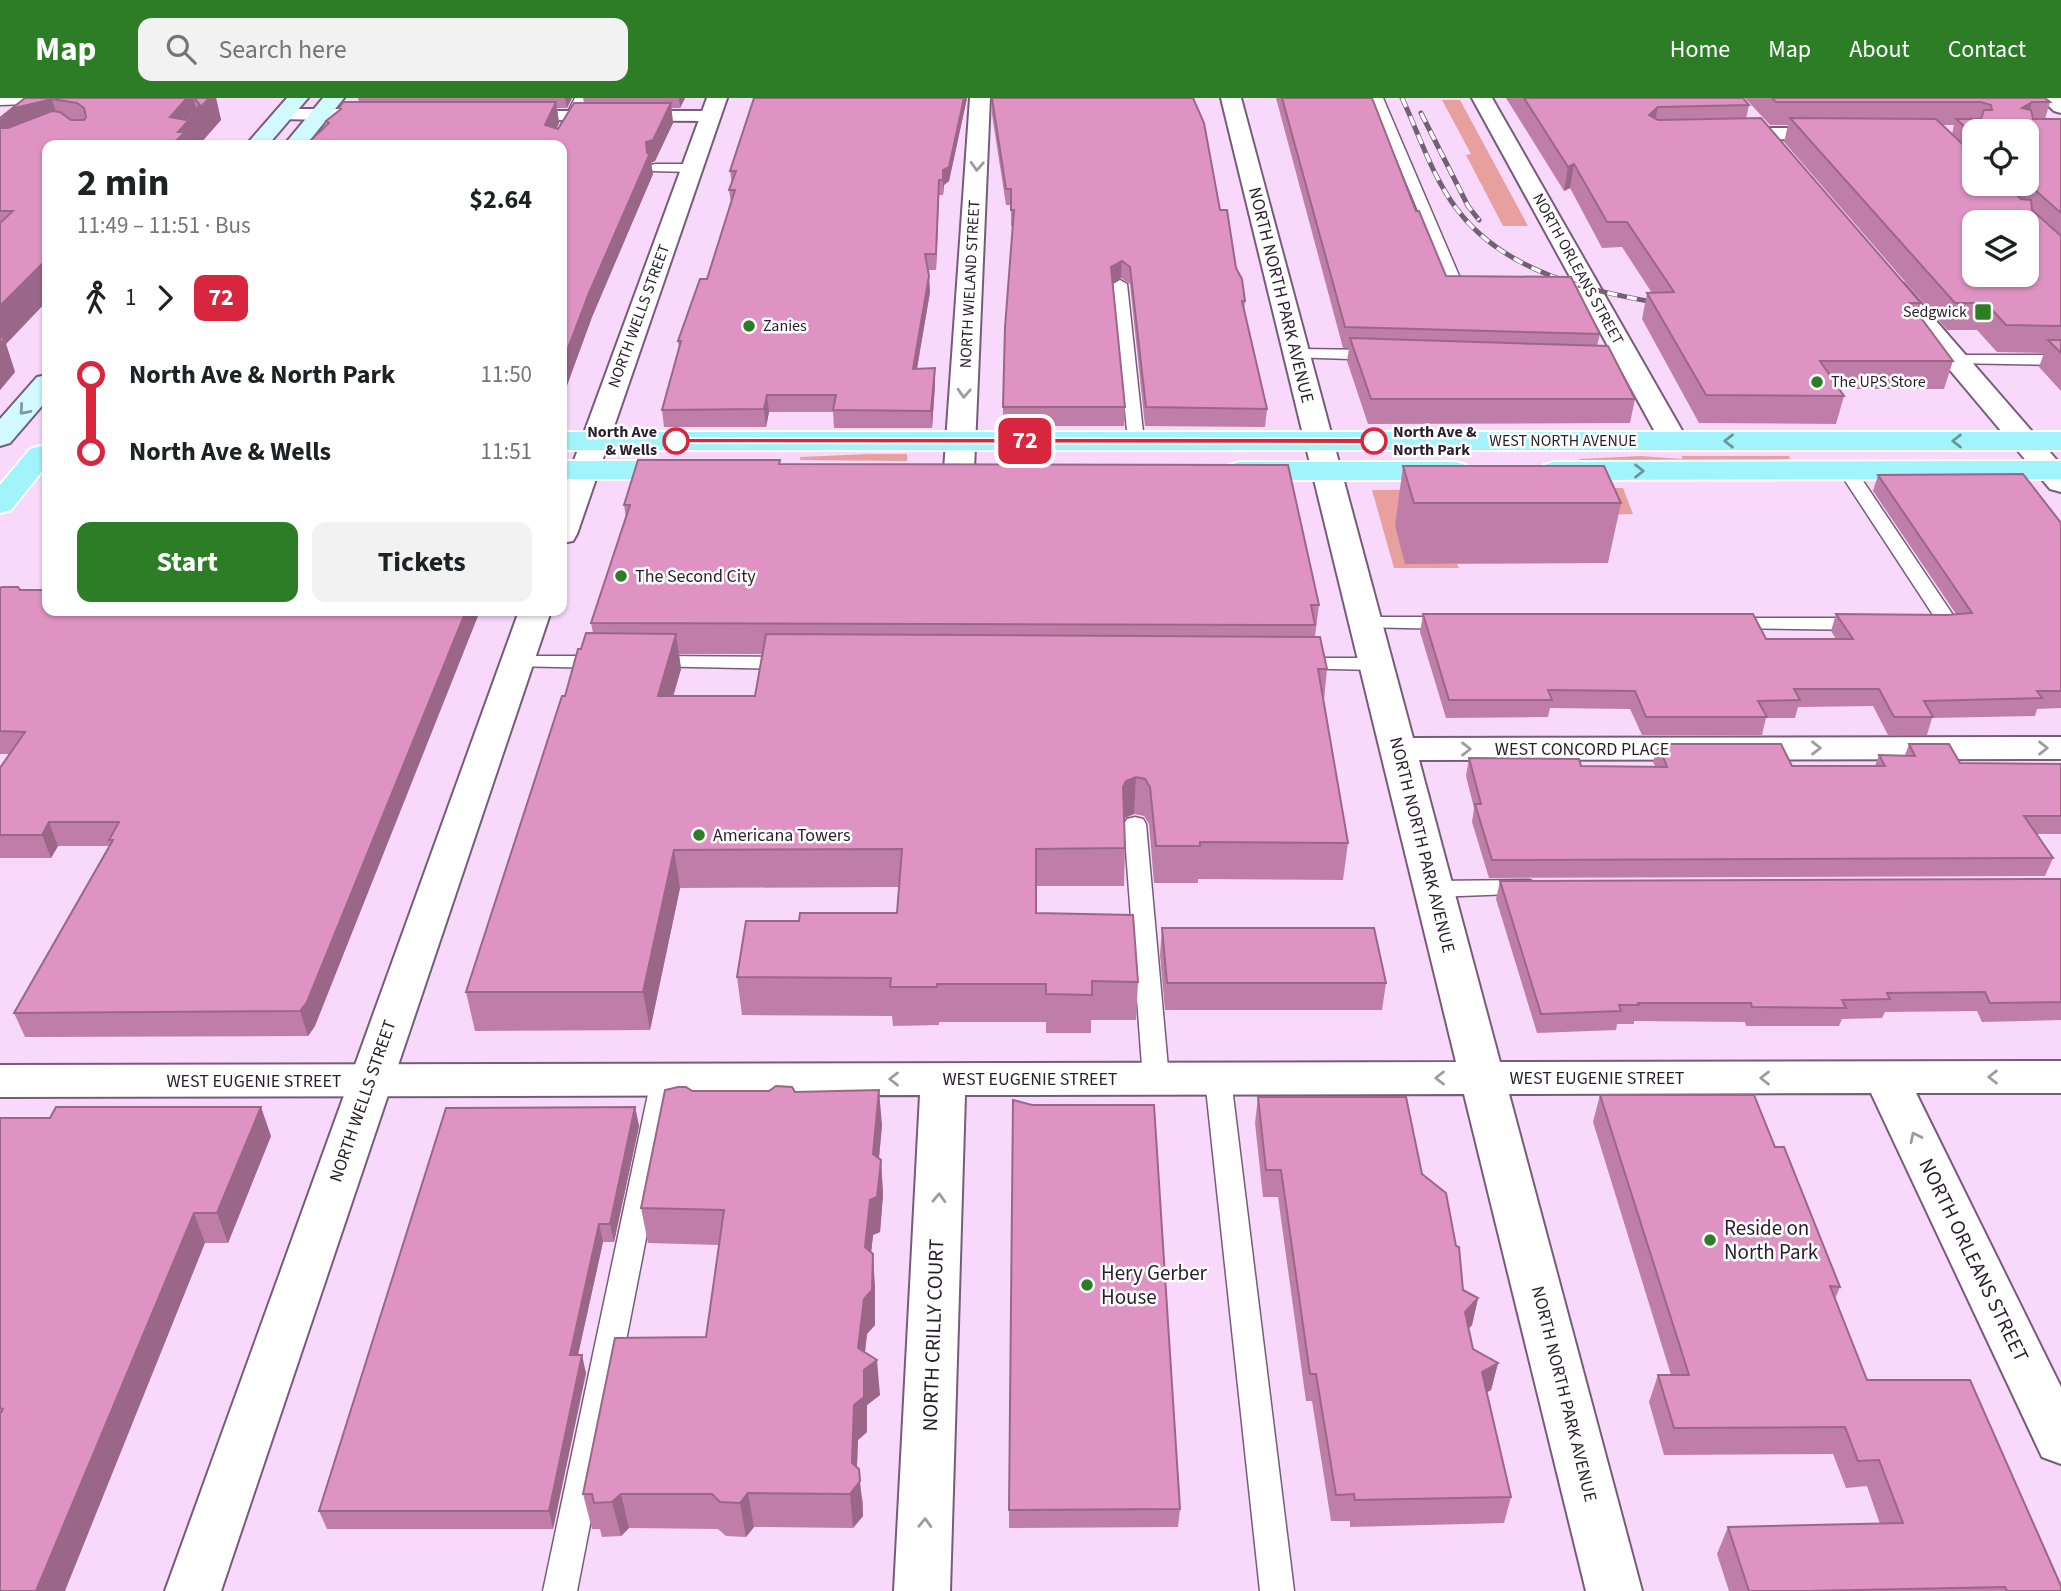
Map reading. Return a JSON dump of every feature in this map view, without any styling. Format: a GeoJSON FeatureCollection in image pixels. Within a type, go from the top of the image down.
{"type":"FeatureCollection","features":[{"type":"Feature","properties":{"kind":"main road"},"geometry":{"type":"LineString","coordinates":[[262,140],[298,98]]}},
{"type":"Feature","properties":{"kind":"main road"},"geometry":{"type":"LineString","coordinates":[[299,140],[334,98]]}},
{"type":"Feature","properties":{"kind":"main road"},"geometry":{"type":"LineString","coordinates":[[0,437],[42,389]]}},
{"type":"Feature","properties":{"kind":"main road","name":"WEST NORTH AVENUE"},"geometry":{"type":"LineString","coordinates":[[567,441],[960,463],[1136,441],[1478,471]]}},
{"type":"Feature","properties":{"kind":"main road","name":"WEST NORTH AVENUE"},"geometry":{"type":"LineString","coordinates":[[1209,471],[1322,456],[1674,441],[2061,441]]}},
{"type":"Feature","properties":{"kind":"main road"},"geometry":{"type":"LineString","coordinates":[[0,455],[42,453]]}},
{"type":"Feature","properties":{"kind":"main road"},"geometry":{"type":"LineString","coordinates":[[0,504],[42,457]]}},
{"type":"Feature","properties":{"kind":"main road"},"geometry":{"type":"LineString","coordinates":[[573,470],[717,470]]}},
{"type":"Feature","properties":{"kind":"main road","name":"WEST NORTH AVENUE"},"geometry":{"type":"LineString","coordinates":[[1520,471],[1847,470],[2057,475]]}},
{"type":"Feature","properties":{"kind":"street","name":"NORTH WIELAND STREET"},"geometry":{"type":"LineString","coordinates":[[960,463],[981,98]]}},
{"type":"Feature","properties":{"kind":"street","name":"NORTH NORTH PARK AVENUE"},"geometry":{"type":"LineString","coordinates":[[1231,98],[1614,1591]]}},
{"type":"Feature","properties":{"kind":"street","name":"NORTH ORLEANS STREET"},"geometry":{"type":"LineString","coordinates":[[1482,98],[1618,363],[1674,441]]}},
{"type":"Feature","properties":{"kind":"street"},"geometry":{"type":"LineString","coordinates":[[2050,98],[2061,107]]}},
{"type":"Feature","properties":{"kind":"street"},"geometry":{"type":"LineString","coordinates":[[532,116],[714,107]]}},
{"type":"Feature","properties":{"kind":"street","name":"NORTH WELLS STREET"},"geometry":{"type":"LineString","coordinates":[[567,505],[573,470],[594,441],[714,107]]}},
{"type":"Feature","properties":{"kind":"street"},"geometry":{"type":"LineString","coordinates":[[284,115],[401,115]]}},
{"type":"Feature","properties":{"kind":"street"},"geometry":{"type":"LineString","coordinates":[[1784,159],[1754,128],[1863,134]]}},
{"type":"Feature","properties":{"kind":"street"},"geometry":{"type":"LineString","coordinates":[[1876,267],[2057,475]]}},
{"type":"Feature","properties":{"kind":"street","name":"NORTH WELLS STREET"},"geometry":{"type":"LineString","coordinates":[[193,1591],[533,616]]}},
{"type":"Feature","properties":{"kind":"street","name":"WEST CONCORD PLACE"},"geometry":{"type":"LineString","coordinates":[[1398,749],[2061,748]]}},
{"type":"Feature","properties":{"kind":"street","name":"WEST EUGENIE STREET"},"geometry":{"type":"LineString","coordinates":[[0,1081],[2061,1077]]}},
{"type":"Feature","properties":{"kind":"street","name":"NORTH CRILLY COURT"},"geometry":{"type":"LineString","coordinates":[[922,1591],[943,1078]]}},
{"type":"Feature","properties":{"kind":"street","name":"NORTH ORLEANS STREET"},"geometry":{"type":"LineString","coordinates":[[1886,1078],[2061,1441]]}},
{"type":"Feature","properties":{"kind":"lane"},"geometry":{"type":"LineString","coordinates":[[560,140],[581,98]]}},
{"type":"Feature","properties":{"kind":"lane"},"geometry":{"type":"LineString","coordinates":[[1377,98],[1453,278],[1451,283],[1455,292]]}},
{"type":"Feature","properties":{"kind":"lane"},"geometry":{"type":"LineString","coordinates":[[0,100],[29,100]]}},
{"type":"Feature","properties":{"kind":"lane"},"geometry":{"type":"LineString","coordinates":[[657,165],[693,165]]}},
{"type":"Feature","properties":{"kind":"lane"},"geometry":{"type":"LineString","coordinates":[[1120,284],[1136,441]]}},
{"type":"Feature","properties":{"kind":"lane"},"geometry":{"type":"LineString","coordinates":[[1296,354],[1394,355]]}},
{"type":"Feature","properties":{"kind":"lane"},"geometry":{"type":"LineString","coordinates":[[1956,360],[2061,360]]}},
{"type":"Feature","properties":{"kind":"lane"},"geometry":{"type":"LineString","coordinates":[[1847,470],[1948,624],[1921,624]]}},
{"type":"Feature","properties":{"kind":"lane"},"geometry":{"type":"LineString","coordinates":[[1365,623],[1465,623]]}},
{"type":"Feature","properties":{"kind":"lane"},"geometry":{"type":"LineString","coordinates":[[1714,624],[1880,624]]}},
{"type":"Feature","properties":{"kind":"lane"},"geometry":{"type":"LineString","coordinates":[[517,662],[805,663]]}},
{"type":"Feature","properties":{"kind":"lane"},"geometry":{"type":"LineString","coordinates":[[1277,664],[1376,664]]}},
{"type":"Feature","properties":{"kind":"lane"},"geometry":{"type":"LineString","coordinates":[[1135,824],[1156,1079]]}},
{"type":"Feature","properties":{"kind":"lane"},"geometry":{"type":"LineString","coordinates":[[1434,889],[1555,888]]}},
{"type":"Feature","properties":{"kind":"lane"},"geometry":{"type":"LineString","coordinates":[[1218,1079],[1277,1591]]}},
{"type":"Feature","properties":{"kind":"lane"},"geometry":{"type":"LineString","coordinates":[[560,1591],[664,1080]]}},
{"type":"Feature","properties":{"kind":"shaded area"},"geometry":{"type":"Polygon","coordinates":[[[1442,100],[1460,100],[1528,226],[1503,226],[1466,155],[1471,154],[1442,100]]]}},
{"type":"Feature","properties":{"kind":"shaded area"},"geometry":{"type":"Polygon","coordinates":[[[907,454],[907,461],[800,460],[800,457],[907,454]]]}},
{"type":"Feature","properties":{"kind":"shaded area"},"geometry":{"type":"Polygon","coordinates":[[[1641,456],[1682,459],[1682,456],[1789,456],[1790,459],[1581,463],[1579,459],[1641,456]]]}},
{"type":"Feature","properties":{"kind":"shaded area"},"geometry":{"type":"Polygon","coordinates":[[[1623,488],[1633,514],[1603,515],[1608,526],[1395,526],[1406,563],[1457,564],[1459,568],[1394,568],[1372,490],[1623,488]]]}},
{"type":"Feature","properties":{"kind":"building"},"geometry":{"type":"Polygon","coordinates":[[[25,98],[190,98],[170,117],[186,120],[200,105],[194,98],[209,98],[178,132],[185,132],[177,140],[42,140],[42,264],[0,306],[0,223],[13,211],[0,211],[0,128],[8,128],[52,111],[60,112],[71,120],[84,120],[86,117],[84,108],[77,103],[52,99],[15,108],[0,121],[0,118],[25,98]]]}},
{"type":"Feature","properties":{"kind":"building"},"geometry":{"type":"Polygon","coordinates":[[[754,98],[964,98],[949,167],[943,170],[943,180],[939,180],[936,254],[925,254],[929,276],[913,369],[935,368],[931,411],[833,410],[836,395],[767,395],[764,409],[662,410],[681,341],[678,341],[700,279],[707,279],[735,190],[729,190],[736,171],[730,171],[754,98]]]}},
{"type":"Feature","properties":{"kind":"building"},"geometry":{"type":"Polygon","coordinates":[[[992,98],[1193,98],[1204,123],[1220,210],[1227,210],[1236,268],[1242,279],[1245,301],[1242,301],[1267,409],[1146,407],[1130,267],[1122,261],[1111,267],[1125,407],[1003,407],[1005,327],[1014,210],[1011,210],[1011,189],[1006,189],[992,98]]]}},
{"type":"Feature","properties":{"kind":"building"},"geometry":{"type":"Polygon","coordinates":[[[1282,98],[1372,98],[1416,211],[1419,211],[1446,276],[1571,277],[1600,334],[1345,327],[1282,98]]]}},
{"type":"Feature","properties":{"kind":"building"},"geometry":{"type":"Polygon","coordinates":[[[1524,98],[1743,98],[1749,105],[1658,107],[1649,115],[1658,120],[1761,118],[1921,303],[1910,303],[1953,361],[1820,361],[1844,396],[1706,395],[1647,293],[1674,292],[1627,222],[1607,222],[1574,164],[1568,167],[1524,98]]]}},
{"type":"Feature","properties":{"kind":"building"},"geometry":{"type":"Polygon","coordinates":[[[1772,98],[2045,98],[2050,102],[2032,102],[2022,108],[2031,110],[2033,119],[1981,119],[1984,110],[1992,110],[1991,105],[1981,102],[1776,102],[1772,98]]]}},
{"type":"Feature","properties":{"kind":"building"},"geometry":{"type":"Polygon","coordinates":[[[343,102],[556,102],[545,125],[558,129],[574,103],[671,103],[653,140],[646,142],[647,153],[650,153],[567,351],[567,140],[311,140],[329,123],[326,121],[341,109],[339,108],[343,102]]]}},
{"type":"Feature","properties":{"kind":"building"},"geometry":{"type":"Polygon","coordinates":[[[1790,118],[1936,119],[1962,144],[1962,196],[2018,196],[2031,200],[2032,210],[1962,210],[1962,287],[2039,287],[2039,216],[2061,236],[2061,326],[2006,325],[1986,303],[1955,303],[1790,118]]]}},
{"type":"Feature","properties":{"kind":"building"},"geometry":{"type":"Polygon","coordinates":[[[2039,119],[2061,119],[2061,213],[2039,194],[2039,119]]]}},
{"type":"Feature","properties":{"kind":"building"},"geometry":{"type":"Polygon","coordinates":[[[1350,338],[1608,346],[1635,399],[1371,399],[1350,338]]]}},
{"type":"Feature","properties":{"kind":"building"},"geometry":{"type":"Polygon","coordinates":[[[2048,340],[2061,340],[2061,353],[2048,340]]]}},
{"type":"Feature","properties":{"kind":"building"},"geometry":{"type":"Polygon","coordinates":[[[638,460],[780,460],[779,464],[1288,465],[1319,605],[1311,605],[1315,625],[591,623],[630,505],[624,505],[638,460]]]}},
{"type":"Feature","properties":{"kind":"building"},"geometry":{"type":"Polygon","coordinates":[[[1403,466],[1604,466],[1621,503],[1414,503],[1403,466]]]}},
{"type":"Feature","properties":{"kind":"building"},"geometry":{"type":"Polygon","coordinates":[[[2023,474],[2061,523],[2061,691],[2037,691],[2042,698],[1924,701],[1933,717],[1894,717],[1879,689],[1794,689],[1800,700],[1758,701],[1767,717],[1646,717],[1635,691],[1548,690],[1552,700],[1449,700],[1423,614],[1753,614],[1766,639],[1853,639],[1836,614],[1972,613],[1878,475],[2023,474]]]}},
{"type":"Feature","properties":{"kind":"building"},"geometry":{"type":"Polygon","coordinates":[[[0,588],[42,590],[42,616],[464,616],[307,1002],[300,1011],[14,1013],[113,840],[109,840],[119,822],[49,822],[42,835],[0,835],[0,768],[25,732],[0,731],[0,588]]]}},
{"type":"Feature","properties":{"kind":"building"},"geometry":{"type":"Polygon","coordinates":[[[586,633],[676,634],[658,696],[755,696],[766,634],[1320,637],[1327,669],[1318,669],[1348,843],[1200,842],[1200,846],[1156,846],[1150,787],[1145,779],[1136,777],[1126,781],[1123,787],[1125,848],[1036,849],[1036,913],[1133,915],[1138,982],[1092,981],[1092,995],[1046,994],[1046,984],[890,987],[891,978],[737,977],[746,921],[799,921],[800,913],[897,913],[902,849],[674,850],[643,992],[466,992],[562,696],[565,696],[578,649],[581,649],[586,633]]]}},
{"type":"Feature","properties":{"kind":"building"},"geometry":{"type":"Polygon","coordinates":[[[1658,744],[1781,744],[1792,766],[1885,766],[1879,755],[1915,756],[1909,744],[1949,744],[1960,763],[2061,764],[2061,816],[2024,816],[2053,858],[1492,860],[1475,804],[1481,804],[1469,758],[1579,759],[1581,766],[1667,767],[1658,744]]]}},
{"type":"Feature","properties":{"kind":"building"},"geometry":{"type":"Polygon","coordinates":[[[2061,879],[2061,1002],[1990,1003],[1985,992],[1887,993],[1890,999],[1842,1000],[1846,1008],[1752,1007],[1751,1003],[1638,1003],[1639,1005],[1619,1005],[1621,1011],[1541,1014],[1500,881],[2061,879]]]}},
{"type":"Feature","properties":{"kind":"building"},"geometry":{"type":"Polygon","coordinates":[[[1162,928],[1374,928],[1386,983],[1167,983],[1162,928]]]}},
{"type":"Feature","properties":{"kind":"building"},"geometry":{"type":"Polygon","coordinates":[[[776,1086],[792,1087],[795,1092],[879,1090],[873,1154],[881,1160],[877,1197],[870,1200],[865,1247],[873,1254],[872,1290],[864,1299],[858,1348],[877,1360],[864,1370],[864,1397],[854,1405],[852,1463],[859,1469],[860,1481],[850,1494],[748,1493],[740,1503],[720,1502],[712,1494],[621,1494],[612,1502],[594,1503],[592,1494],[583,1494],[615,1338],[706,1337],[724,1210],[641,1208],[665,1090],[686,1087],[692,1091],[769,1091],[776,1086]]]}},
{"type":"Feature","properties":{"kind":"building"},"geometry":{"type":"Polygon","coordinates":[[[1600,1095],[1754,1095],[1775,1147],[1784,1147],[1840,1287],[1830,1286],[1867,1380],[1970,1380],[2061,1591],[2007,1591],[2005,1587],[1749,1591],[1728,1527],[1903,1523],[1879,1460],[1858,1461],[1845,1427],[1674,1428],[1658,1375],[1689,1375],[1600,1095]]]}},
{"type":"Feature","properties":{"kind":"building"},"geometry":{"type":"Polygon","coordinates":[[[1258,1097],[1406,1097],[1422,1174],[1446,1193],[1456,1246],[1459,1247],[1463,1290],[1478,1298],[1465,1312],[1473,1349],[1498,1363],[1482,1372],[1511,1497],[1355,1500],[1354,1494],[1336,1495],[1316,1374],[1310,1374],[1281,1170],[1266,1170],[1258,1097]]]}},
{"type":"Feature","properties":{"kind":"building"},"geometry":{"type":"Polygon","coordinates":[[[1013,1100],[1032,1105],[1154,1105],[1180,1509],[1009,1510],[1013,1100]]]}},
{"type":"Feature","properties":{"kind":"building"},"geometry":{"type":"Polygon","coordinates":[[[56,1107],[261,1107],[217,1213],[194,1213],[36,1591],[0,1591],[0,1414],[3,1409],[0,1408],[0,1118],[50,1118],[56,1107]]]}},
{"type":"Feature","properties":{"kind":"building"},"geometry":{"type":"Polygon","coordinates":[[[635,1107],[610,1224],[599,1224],[570,1355],[582,1355],[549,1511],[319,1511],[446,1108],[635,1107]]]}},
{"type":"Feature","properties":{"kind":"railway"},"geometry":{"type":"LineString","coordinates":[[1402,98],[1447,196],[1476,230],[1498,249],[1550,276],[1607,293],[1664,304]]}},
{"type":"Feature","properties":{"kind":"railway"},"geometry":{"type":"LineString","coordinates":[[1421,113],[1468,206],[1479,220]]}},
{"type":"Feature","properties":{"kind":"railway"},"geometry":{"type":"LineString","coordinates":[[1901,315],[1954,315]]}},
{"type":"Feature","properties":{"kind":"bus line","name":"72"},"geometry":{"type":"LineString","coordinates":[[676,441],[1374,441]]}},
{"type":"Feature","properties":{"kind":"place","name":"Sedgwick"},"geometry":{"type":"Point","coordinates":[1983,312]}},
{"type":"Feature","properties":{"kind":"place","name":"Zanies"},"geometry":{"type":"Point","coordinates":[749,326]}},
{"type":"Feature","properties":{"kind":"place","name":"The UPS Store"},"geometry":{"type":"Point","coordinates":[1817,382]}},
{"type":"Feature","properties":{"kind":"place","name":"North Ave & Wells"},"geometry":{"type":"Point","coordinates":[676,441]}},
{"type":"Feature","properties":{"kind":"place","name":"North Ave & North Park"},"geometry":{"type":"Point","coordinates":[1374,441]}},
{"type":"Feature","properties":{"kind":"place","name":"The Second City"},"geometry":{"type":"Point","coordinates":[621,576]}},
{"type":"Feature","properties":{"kind":"place","name":"Americana Towers"},"geometry":{"type":"Point","coordinates":[699,835]}},
{"type":"Feature","properties":{"kind":"place","name":"Reside on North Park"},"geometry":{"type":"Point","coordinates":[1710,1240]}},
{"type":"Feature","properties":{"kind":"place","name":"Hery Gerber House"},"geometry":{"type":"Point","coordinates":[1087,1285]}}]}
